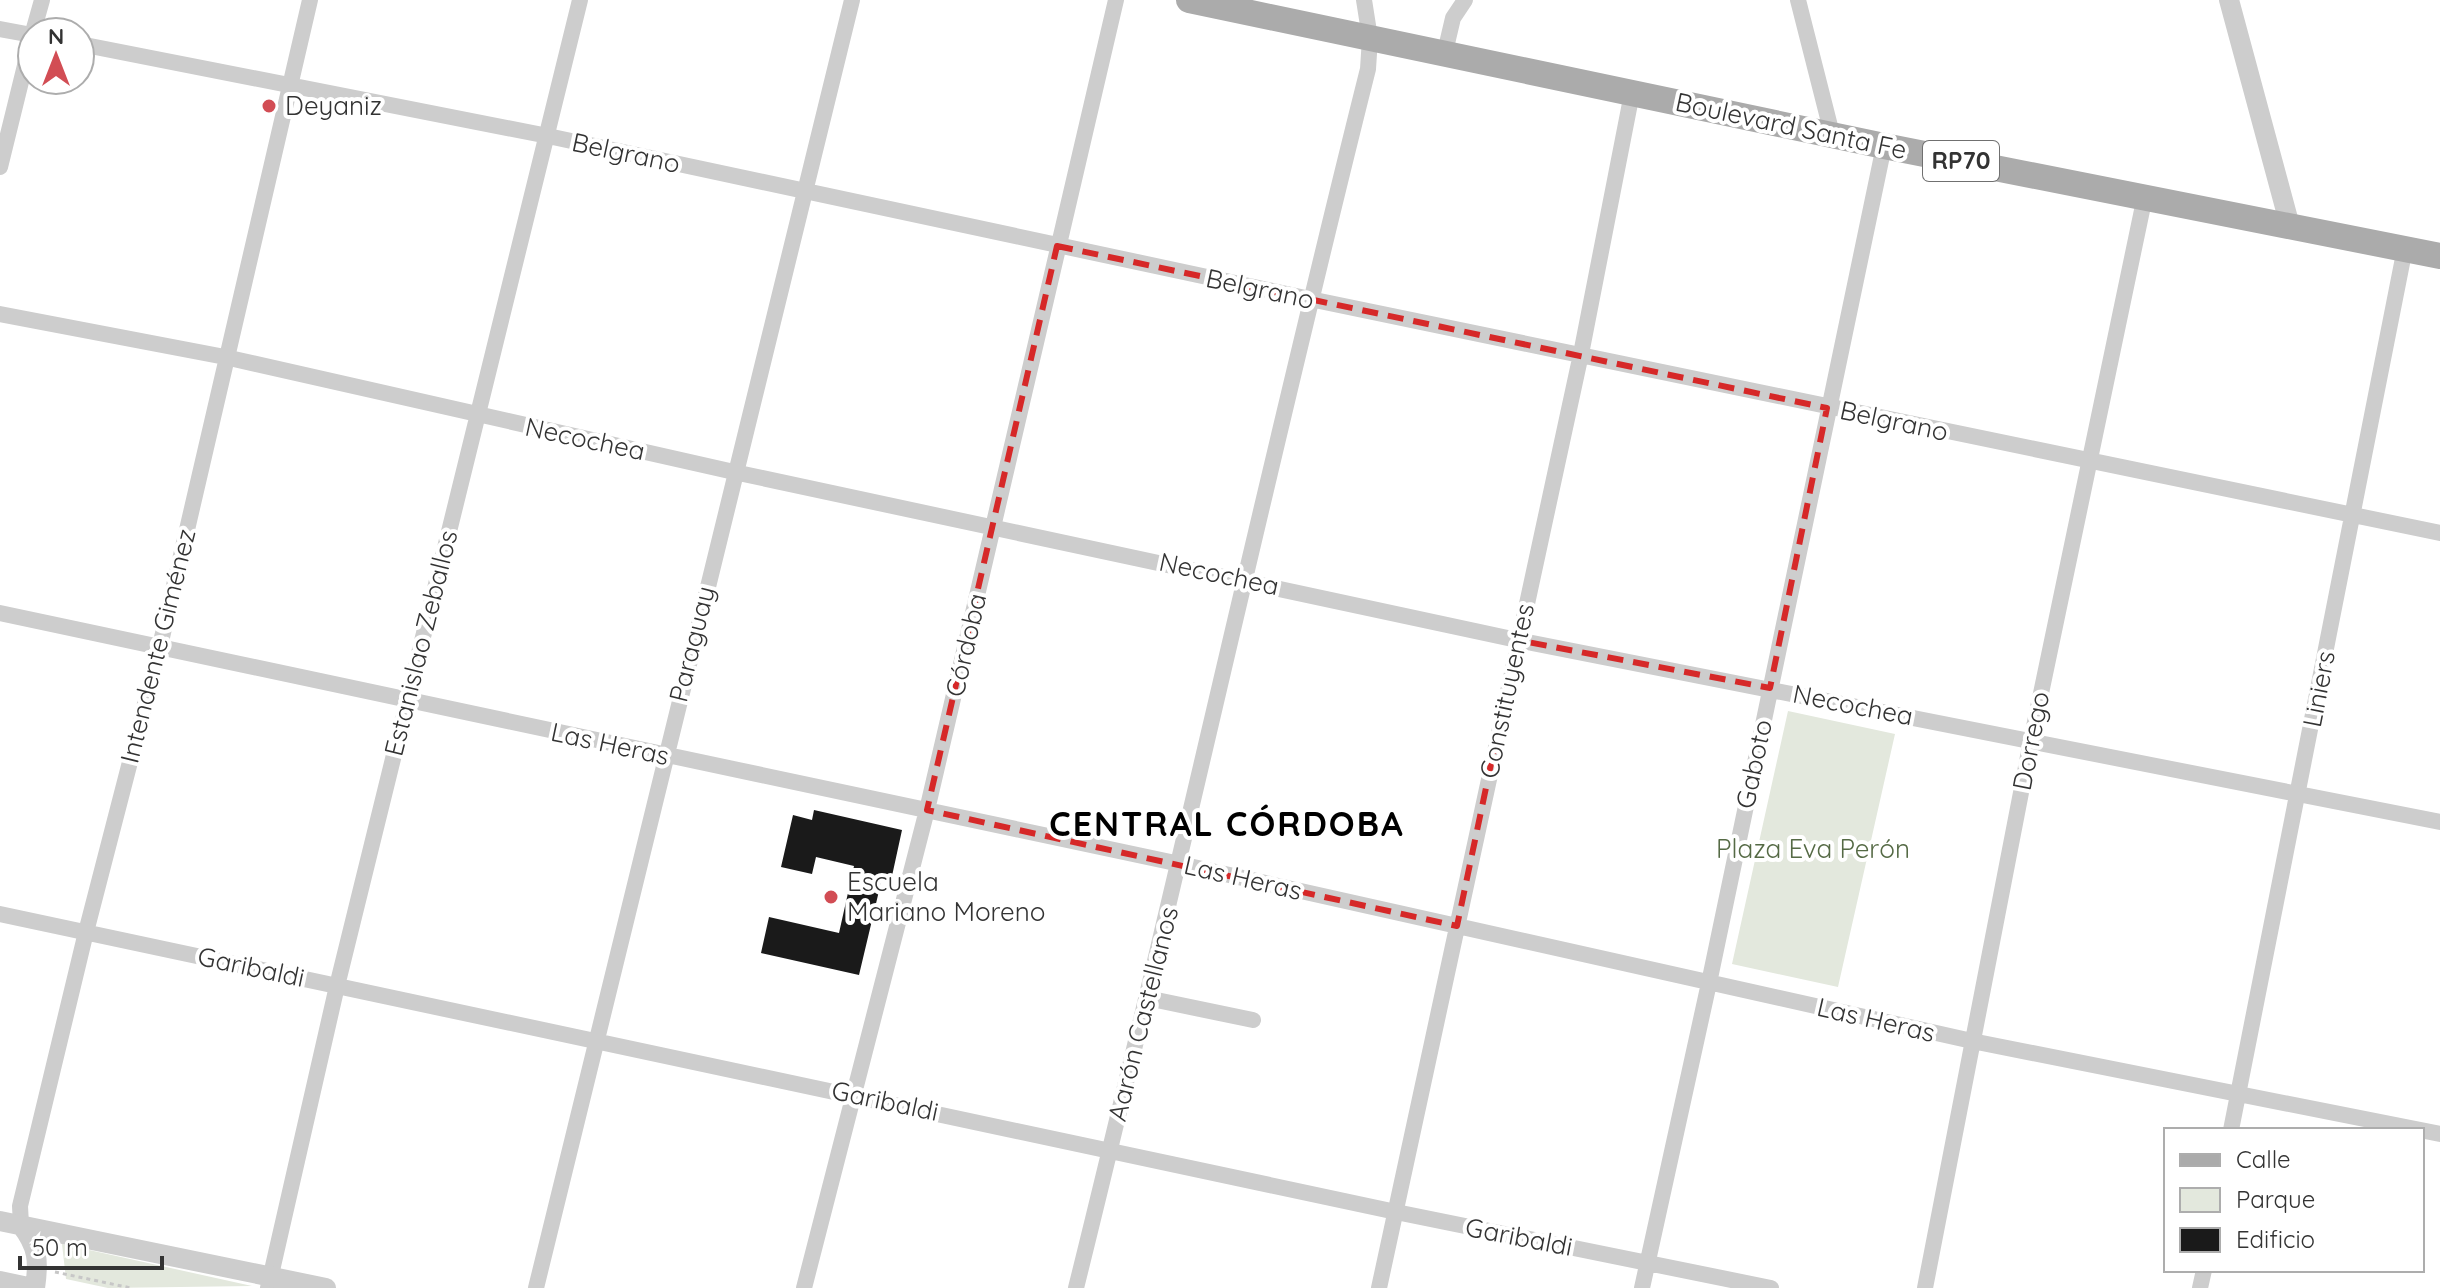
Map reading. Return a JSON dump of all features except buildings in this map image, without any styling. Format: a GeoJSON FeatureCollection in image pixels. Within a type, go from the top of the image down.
{"type":"FeatureCollection","features":[{"type":"Feature","properties":{"kind":"main road","name":"Boulevard Santa Fe"},"geometry":{"type":"LineString","coordinates":[[1189,0],[1884,146],[2440,256]]}},
{"type":"Feature","properties":{"kind":"street","name":"Intendente Giménez"},"geometry":{"type":"LineString","coordinates":[[21,1225],[20,1206],[86,932],[160,646],[310,0]]}},
{"type":"Feature","properties":{"kind":"street","name":"Estanislao Zeballos"},"geometry":{"type":"LineString","coordinates":[[268,1282],[337,986],[580,0]]}},
{"type":"Feature","properties":{"kind":"street","name":"Paraguay"},"geometry":{"type":"LineString","coordinates":[[536,1288],[594,1040],[852,0]]}},
{"type":"Feature","properties":{"kind":"street","name":"Córdoba"},"geometry":{"type":"LineString","coordinates":[[804,1288],[927,810],[1116,0]]}},
{"type":"Feature","properties":{"kind":"street","name":"Aarón Castellanos"},"geometry":{"type":"LineString","coordinates":[[1076,1288],[1180,864],[1310,299],[1368,69],[1370,38],[1364,0]]}},
{"type":"Feature","properties":{"kind":"street"},"geometry":{"type":"LineString","coordinates":[[1445,52],[1453,18],[1465,0]]}},
{"type":"Feature","properties":{"kind":"street"},"geometry":{"type":"LineString","coordinates":[[1798,0],[1832,134]]}},
{"type":"Feature","properties":{"kind":"street"},"geometry":{"type":"LineString","coordinates":[[2229,0],[2290,226]]}},
{"type":"Feature","properties":{"kind":"street","name":"Belgrano"},"geometry":{"type":"LineString","coordinates":[[96,47],[548,136],[1827,408],[2440,533]]}},
{"type":"Feature","properties":{"kind":"street","name":"Constituyentes"},"geometry":{"type":"LineString","coordinates":[[1379,1288],[1581,354],[1632,93]]}},
{"type":"Feature","properties":{"kind":"street"},"geometry":{"type":"LineString","coordinates":[[0,167],[17,96]]}},
{"type":"Feature","properties":{"kind":"street","name":"Gaboto"},"geometry":{"type":"LineString","coordinates":[[1642,1288],[1884,146]]}},
{"type":"Feature","properties":{"kind":"street","name":"Dorrego"},"geometry":{"type":"LineString","coordinates":[[1925,1288],[2031,741],[2145,196]]}},
{"type":"Feature","properties":{"kind":"street","name":"Liniers"},"geometry":{"type":"LineString","coordinates":[[2231,1128],[2405,248]]}},
{"type":"Feature","properties":{"kind":"street","name":"Necochea"},"geometry":{"type":"LineString","coordinates":[[0,314],[225,357],[734,472],[994,525],[1517,640],[2298,791],[2440,822]]}},
{"type":"Feature","properties":{"kind":"street","name":"Las Heras"},"geometry":{"type":"LineString","coordinates":[[0,613],[1180,864],[1972,1041],[2411,1128]]}},
{"type":"Feature","properties":{"kind":"street","name":"Garibaldi"},"geometry":{"type":"LineString","coordinates":[[0,914],[1396,1212],[1771,1288]]}},
{"type":"Feature","properties":{"kind":"street"},"geometry":{"type":"LineString","coordinates":[[1147,998],[1253,1020]]}},
{"type":"Feature","properties":{"kind":"street"},"geometry":{"type":"LineString","coordinates":[[0,1221],[268,1282],[326,1288]]}},
{"type":"Feature","properties":{"kind":"street"},"geometry":{"type":"LineString","coordinates":[[0,1281],[36,1282],[35,1243],[21,1225]]}},
{"type":"Feature","properties":{"kind":"path"},"geometry":{"type":"LineString","coordinates":[[36,1282],[131,1288]]}},
{"type":"Feature","properties":{"kind":"highlighted area"},"geometry":{"type":"Polygon","coordinates":[[[1057,246],[1827,408],[1770,688],[1517,640],[1457,926],[927,810],[1057,246]]]}},
{"type":"Feature","properties":{"kind":"green space","name":"Plaza Eva Perón"},"geometry":{"type":"Polygon","coordinates":[[[1788,711],[1895,734],[1838,987],[1732,964],[1788,711]]]}},
{"type":"Feature","properties":{"kind":"green space"},"geometry":{"type":"Polygon","coordinates":[[[62,1244],[252,1286],[108,1288],[66,1279],[62,1244]]]}},
{"type":"Feature","properties":{"kind":"place","name":"Deyaniz"},"geometry":{"type":"Point","coordinates":[269,106]}},
{"type":"Feature","properties":{"kind":"place","name":"Escuela Mariano Moreno"},"geometry":{"type":"Point","coordinates":[831,897]}},
{"type":"Feature","properties":{"kind":"district","name":"CENTRAL CÓRDOBA"},"geometry":{"type":"Point","coordinates":[1227,824]}}]}
